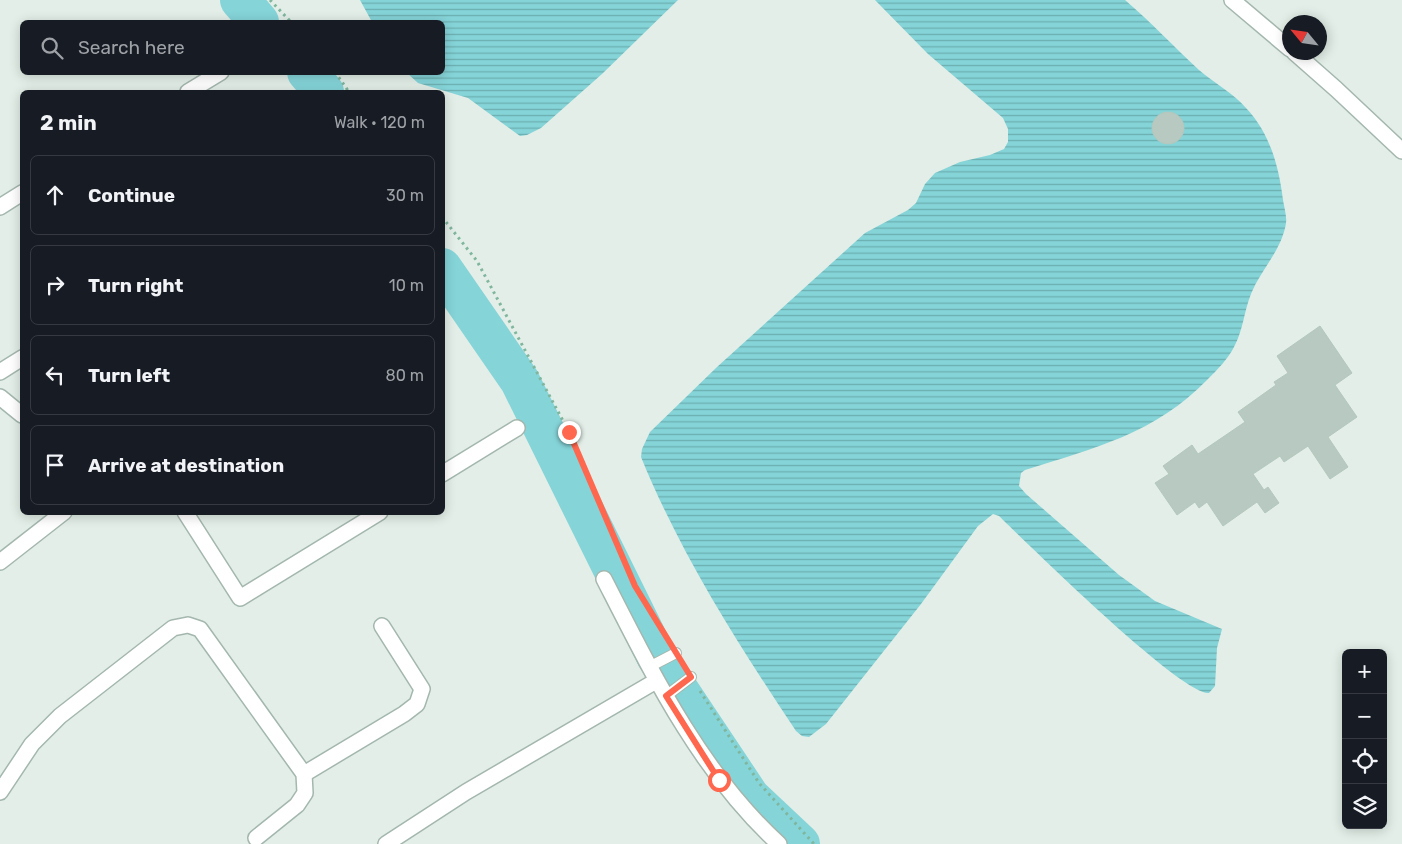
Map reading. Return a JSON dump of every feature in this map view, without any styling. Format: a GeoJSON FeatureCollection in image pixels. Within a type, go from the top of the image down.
{"type":"FeatureCollection","features":[{"type":"Feature","properties":{"kind":"street"},"geometry":{"type":"LineString","coordinates":[[1232,0],[1282,42]]}},
{"type":"Feature","properties":{"kind":"street"},"geometry":{"type":"LineString","coordinates":[[1303,60],[1402,151]]}},
{"type":"Feature","properties":{"kind":"street"},"geometry":{"type":"LineString","coordinates":[[191,90],[216,75]]}},
{"type":"Feature","properties":{"kind":"street"},"geometry":{"type":"LineString","coordinates":[[0,207],[20,194]]}},
{"type":"Feature","properties":{"kind":"street"},"geometry":{"type":"LineString","coordinates":[[0,372],[20,359]]}},
{"type":"Feature","properties":{"kind":"street"},"geometry":{"type":"LineString","coordinates":[[0,397],[20,413]]}},
{"type":"Feature","properties":{"kind":"street"},"geometry":{"type":"LineString","coordinates":[[445,472],[517,428]]}},
{"type":"Feature","properties":{"kind":"street"},"geometry":{"type":"LineString","coordinates":[[0,562],[60,515]]}},
{"type":"Feature","properties":{"kind":"street"},"geometry":{"type":"LineString","coordinates":[[187,515],[240,598],[375,515]]}},
{"type":"Feature","properties":{"kind":"street"},"geometry":{"type":"LineString","coordinates":[[604,579],[656,681],[719,780],[756,823],[779,844]]}},
{"type":"Feature","properties":{"kind":"street"},"geometry":{"type":"LineString","coordinates":[[0,792],[32,744],[60,716],[173,628],[188,625],[200,629],[304,774],[305,793],[297,806],[256,838]]}},
{"type":"Feature","properties":{"kind":"street"},"geometry":{"type":"LineString","coordinates":[[304,774],[404,714],[417,704],[422,689],[382,626]]}},
{"type":"Feature","properties":{"kind":"street"},"geometry":{"type":"LineString","coordinates":[[386,844],[466,792],[656,681]]}},
{"type":"Feature","properties":{"kind":"lane"},"geometry":{"type":"LineString","coordinates":[[649,667],[676,652]]}},
{"type":"Feature","properties":{"kind":"lane"},"geometry":{"type":"LineString","coordinates":[[667,696],[690,678]]}},
{"type":"Feature","properties":{"kind":"path"},"geometry":{"type":"LineString","coordinates":[[270,0],[289,20]]}},
{"type":"Feature","properties":{"kind":"path"},"geometry":{"type":"LineString","coordinates":[[337,75],[348,90]]}},
{"type":"Feature","properties":{"kind":"path"},"geometry":{"type":"LineString","coordinates":[[445,221],[477,260],[537,372],[569,432],[635,586],[676,652]]}},
{"type":"Feature","properties":{"kind":"path"},"geometry":{"type":"LineString","coordinates":[[690,678],[759,783],[814,844]]}},
{"type":"Feature","properties":{"kind":"water"},"geometry":{"type":"Polygon","coordinates":[[[360,0],[678,0],[602,74],[541,128],[527,135],[520,136],[468,98],[418,83],[409,75],[445,75],[445,20],[371,20],[360,0]]]}},
{"type":"Feature","properties":{"kind":"water"},"geometry":{"type":"Polygon","coordinates":[[[875,0],[1125,0],[1199,70],[1241,103],[1254,118],[1267,139],[1279,175],[1286,223],[1276,251],[1251,294],[1239,334],[1229,356],[1188,398],[1167,413],[1122,437],[1025,470],[1021,473],[1019,486],[1119,575],[1155,601],[1222,629],[1217,648],[1215,686],[1209,693],[1193,687],[1168,670],[1104,616],[999,516],[993,514],[978,526],[921,604],[826,724],[809,737],[802,736],[796,731],[732,632],[674,529],[641,457],[642,449],[650,432],[717,367],[865,233],[908,210],[916,203],[925,184],[935,173],[960,162],[990,155],[1004,149],[1008,142],[1008,129],[1003,118],[928,54],[875,0]]]}},
{"type":"Feature","properties":{"kind":"building"},"geometry":{"type":"Polygon","coordinates":[[[1168,112],[1174,113],[1179,117],[1183,122],[1183,134],[1179,139],[1174,143],[1168,144],[1162,143],[1157,139],[1153,134],[1152,128],[1153,122],[1157,117],[1162,113],[1168,112]]]}},
{"type":"Feature","properties":{"kind":"building"},"geometry":{"type":"Polygon","coordinates":[[[1320,326],[1352,373],[1335,385],[1357,417],[1328,437],[1348,467],[1330,479],[1308,446],[1284,462],[1280,456],[1253,474],[1264,490],[1268,487],[1279,503],[1265,513],[1257,502],[1223,526],[1207,502],[1199,508],[1195,502],[1177,515],[1155,483],[1169,474],[1163,466],[1192,445],[1198,454],[1245,422],[1238,412],[1276,385],[1274,382],[1288,373],[1277,356],[1320,326]]]}},
{"type":"Feature","properties":{"kind":"waterway"},"geometry":{"type":"LineString","coordinates":[[240,0],[257,20]]}},
{"type":"Feature","properties":{"kind":"waterway"},"geometry":{"type":"LineString","coordinates":[[310,75],[322,90]]}},
{"type":"Feature","properties":{"kind":"waterway"},"geometry":{"type":"LineString","coordinates":[[445,272],[520,381],[656,656],[750,797],[800,844]]}},
{"type":"Feature","properties":{"kind":"route"},"geometry":{"type":"LineString","coordinates":[[569,432],[635,586],[691,677],[666,696],[719,780]]}}]}
